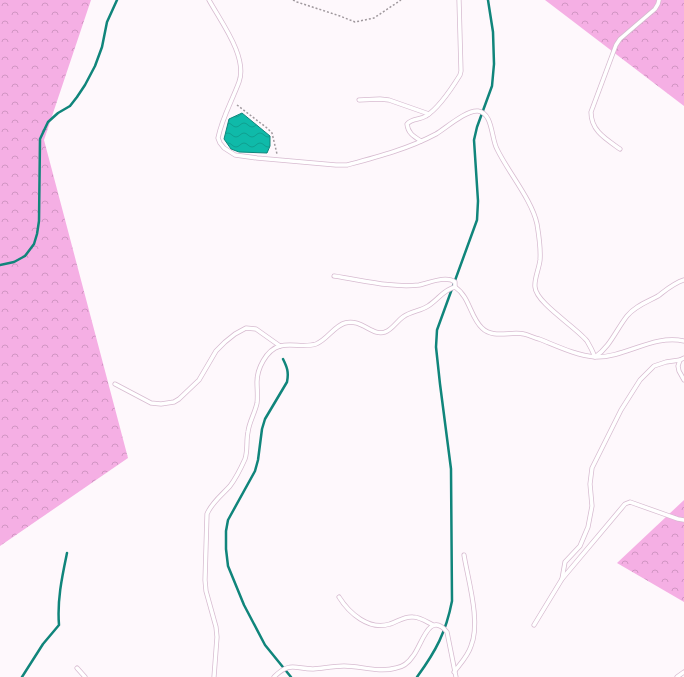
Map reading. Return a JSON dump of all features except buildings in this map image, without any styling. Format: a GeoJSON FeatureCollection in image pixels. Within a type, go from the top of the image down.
{"type":"FeatureCollection","features":[{"type":"Feature","properties":{"kind":"lane"},"geometry":{"type":"LineString","coordinates":[[210,0],[240,57],[242,68],[240,81],[231,100],[218,138],[224,148],[234,155],[336,166],[347,165],[371,159],[412,145],[436,134],[466,114],[474,111],[479,111],[486,114],[496,149],[528,203],[536,222],[540,249],[540,260],[535,287],[537,295],[542,302],[573,327],[586,340],[592,349],[595,358]]}},
{"type":"Feature","properties":{"kind":"lane"},"geometry":{"type":"LineString","coordinates":[[421,141],[407,130],[407,124],[410,120],[422,118],[429,114],[437,106],[460,75],[459,0]]}},
{"type":"Feature","properties":{"kind":"lane"},"geometry":{"type":"LineString","coordinates":[[620,149],[598,132],[593,125],[591,112],[616,45],[620,39],[654,9],[659,0]]}},
{"type":"Feature","properties":{"kind":"lane"},"geometry":{"type":"LineString","coordinates":[[359,100],[390,100],[429,114]]}},
{"type":"Feature","properties":{"kind":"lane"},"geometry":{"type":"LineString","coordinates":[[334,276],[397,285],[410,285],[449,279],[455,282],[455,287],[464,296],[481,327],[485,331],[493,333],[525,334],[574,353],[595,358],[606,358],[648,344],[678,339],[684,341]]}},
{"type":"Feature","properties":{"kind":"lane"},"geometry":{"type":"LineString","coordinates":[[595,358],[608,345],[627,316],[634,309],[659,295],[676,283],[684,280]]}},
{"type":"Feature","properties":{"kind":"lane"},"geometry":{"type":"LineString","coordinates":[[214,677],[217,637],[205,580],[207,514],[210,507],[234,480],[246,458],[248,446],[247,434],[257,403],[258,372],[267,355],[273,349],[280,346],[310,346],[318,343],[344,323],[352,321],[360,323],[380,333],[386,332],[403,317],[429,306],[443,292],[455,287]]}},
{"type":"Feature","properties":{"kind":"lane"},"geometry":{"type":"LineString","coordinates":[[115,384],[151,403],[161,404],[174,402],[199,380],[216,351],[235,334],[246,328],[256,329],[280,346]]}},
{"type":"Feature","properties":{"kind":"lane"},"geometry":{"type":"LineString","coordinates":[[682,359],[678,366],[684,380]]}},
{"type":"Feature","properties":{"kind":"lane"},"geometry":{"type":"LineString","coordinates":[[562,579],[565,562],[580,546],[588,527],[592,506],[590,484],[592,468],[621,410],[640,380],[654,366],[682,359]]}},
{"type":"Feature","properties":{"kind":"lane"},"geometry":{"type":"LineString","coordinates":[[534,626],[562,579],[625,504],[630,502],[684,520]]}},
{"type":"Feature","properties":{"kind":"lane"},"geometry":{"type":"LineString","coordinates":[[454,672],[471,647],[474,633],[474,612],[464,555]]}},
{"type":"Feature","properties":{"kind":"lane"},"geometry":{"type":"LineString","coordinates":[[339,597],[354,615],[369,624],[379,626],[390,624],[403,618],[413,617],[433,625]]}},
{"type":"Feature","properties":{"kind":"lane"},"geometry":{"type":"LineString","coordinates":[[274,677],[290,666],[308,668],[344,666],[381,670],[396,668],[408,662],[414,656],[427,631],[433,625],[439,624],[443,626],[447,632],[456,677]]}},
{"type":"Feature","properties":{"kind":"lane"},"geometry":{"type":"LineString","coordinates":[[77,668],[85,677]]}},
{"type":"Feature","properties":{"kind":"lane"},"geometry":{"type":"LineString","coordinates":[[677,677],[684,672]]}},
{"type":"Feature","properties":{"kind":"path"},"geometry":{"type":"LineString","coordinates":[[293,0],[355,22],[374,18],[401,0]]}},
{"type":"Feature","properties":{"kind":"path"},"geometry":{"type":"LineString","coordinates":[[231,100],[267,128],[272,134],[279,160]]}},
{"type":"Feature","properties":{"kind":"green space"},"geometry":{"type":"Polygon","coordinates":[[[0,0],[91,0],[44,140],[128,458],[0,546],[0,0]]]}},
{"type":"Feature","properties":{"kind":"green space"},"geometry":{"type":"Polygon","coordinates":[[[545,0],[684,0],[684,106],[545,0]]]}},
{"type":"Feature","properties":{"kind":"green space"},"geometry":{"type":"Polygon","coordinates":[[[684,500],[684,602],[617,563],[684,500]]]}},
{"type":"Feature","properties":{"kind":"water"},"geometry":{"type":"Polygon","coordinates":[[[242,113],[270,136],[270,146],[267,153],[239,152],[231,149],[224,139],[229,119],[242,113]]]}},
{"type":"Feature","properties":{"kind":"waterway"},"geometry":{"type":"LineString","coordinates":[[0,265],[14,262],[25,256],[34,244],[39,221],[40,139],[48,122],[58,113],[70,106],[85,85],[95,66],[102,47],[107,22],[117,0]]}},
{"type":"Feature","properties":{"kind":"waterway"},"geometry":{"type":"LineString","coordinates":[[417,677],[430,659],[439,641],[447,622],[452,601],[451,469],[436,347],[437,330],[477,220],[478,201],[474,140],[477,127],[492,86],[494,64],[493,32],[488,0]]}},
{"type":"Feature","properties":{"kind":"waterway"},"geometry":{"type":"LineString","coordinates":[[283,359],[288,375],[287,382],[265,419],[255,471],[228,520],[226,531],[226,549],[228,566],[244,605],[265,645],[291,677]]}},
{"type":"Feature","properties":{"kind":"waterway"},"geometry":{"type":"LineString","coordinates":[[22,677],[43,644],[59,625],[59,598],[67,553]]}}]}
